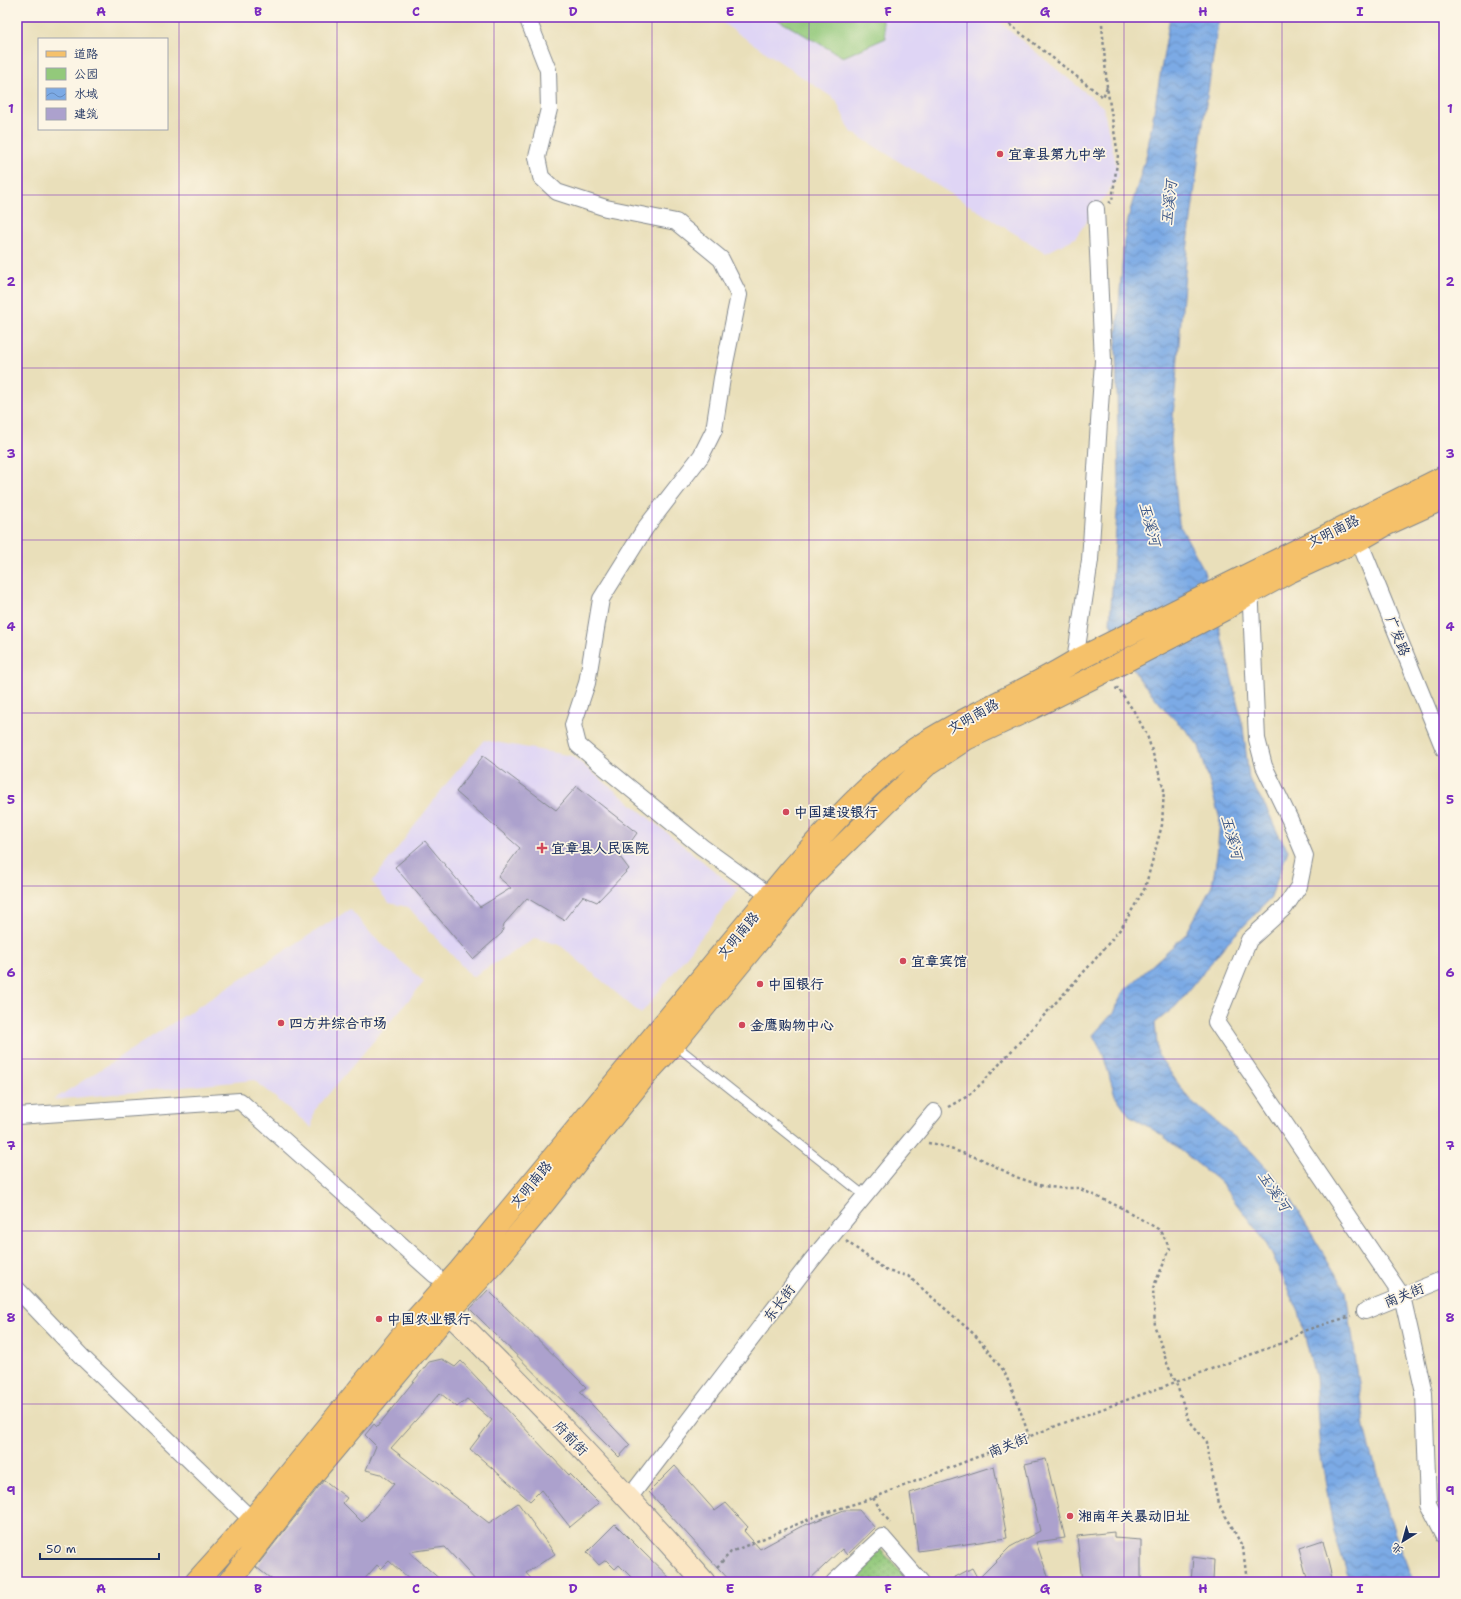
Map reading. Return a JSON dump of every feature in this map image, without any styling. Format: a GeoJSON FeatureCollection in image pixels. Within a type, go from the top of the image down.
{"type":"FeatureCollection","features":[{"type":"Feature","properties":{"kind":"main road","name":"文明南路"},"geometry":{"type":"LineString","coordinates":[[441,1305],[460,1270],[666,1037],[770,896],[834,822],[893,766],[916,749],[985,708],[1049,677],[1075,661],[1223,586],[1250,583],[1355,531],[1444,477]]}},
{"type":"Feature","properties":{"kind":"main road"},"geometry":{"type":"LineString","coordinates":[[1355,531],[1387,524],[1444,498]]}},
{"type":"Feature","properties":{"kind":"main road"},"geometry":{"type":"LineString","coordinates":[[666,1037],[810,878],[886,802],[928,764],[966,739],[1126,661],[1225,609],[1250,583]]}},
{"type":"Feature","properties":{"kind":"main road"},"geometry":{"type":"LineString","coordinates":[[196,1582],[441,1305]]}},
{"type":"Feature","properties":{"kind":"main road"},"geometry":{"type":"LineString","coordinates":[[229,1582],[441,1305]]}},
{"type":"Feature","properties":{"kind":"street"},"geometry":{"type":"LineString","coordinates":[[527,17],[548,70],[549,108],[537,157],[541,177],[557,192],[606,208],[676,222],[721,259],[739,295],[722,378],[714,430],[701,456],[646,527],[600,599],[587,683],[573,725],[578,745],[702,847],[770,896]]}},
{"type":"Feature","properties":{"kind":"street"},"geometry":{"type":"LineString","coordinates":[[1075,661],[1090,560],[1103,360],[1096,209]]}},
{"type":"Feature","properties":{"kind":"street","name":"广发路"},"geometry":{"type":"LineString","coordinates":[[1355,531],[1444,749]]}},
{"type":"Feature","properties":{"kind":"street"},"geometry":{"type":"LineString","coordinates":[[1250,583],[1257,739],[1264,766],[1304,856],[1299,886],[1285,907],[1249,940],[1216,1022],[1402,1296],[1424,1393],[1428,1504],[1444,1535]]}},
{"type":"Feature","properties":{"kind":"street"},"geometry":{"type":"LineString","coordinates":[[17,1116],[240,1101],[435,1275]]}},
{"type":"Feature","properties":{"kind":"street","name":"东长街"},"geometry":{"type":"LineString","coordinates":[[629,1498],[835,1232],[934,1112]]}},
{"type":"Feature","properties":{"kind":"street","name":"南关街"},"geometry":{"type":"LineString","coordinates":[[1365,1311],[1444,1279]]}},
{"type":"Feature","properties":{"kind":"street"},"geometry":{"type":"LineString","coordinates":[[17,1289],[83,1358],[252,1520]]}},
{"type":"Feature","properties":{"kind":"street","name":"府前街"},"geometry":{"type":"LineString","coordinates":[[441,1305],[629,1498],[711,1575]]}},
{"type":"Feature","properties":{"kind":"street"},"geometry":{"type":"LineString","coordinates":[[834,1582],[882,1537],[921,1582]]}},
{"type":"Feature","properties":{"kind":"lane"},"geometry":{"type":"LineString","coordinates":[[666,1037],[865,1196]]}},
{"type":"Feature","properties":{"kind":"path"},"geometry":{"type":"LineString","coordinates":[[1000,17],[1103,97],[1107,87]]}},
{"type":"Feature","properties":{"kind":"path"},"geometry":{"type":"LineString","coordinates":[[1096,209],[1112,201],[1118,155],[1107,87],[1102,24]]}},
{"type":"Feature","properties":{"kind":"path"},"geometry":{"type":"LineString","coordinates":[[934,1112],[968,1096],[983,1082],[1092,963],[1122,927],[1145,888],[1162,825],[1164,789],[1147,735],[1118,688],[1111,691]]}},
{"type":"Feature","properties":{"kind":"path"},"geometry":{"type":"LineString","coordinates":[[909,1142],[934,1144],[981,1159],[1016,1177],[1043,1186],[1078,1188],[1122,1208],[1158,1229],[1170,1249],[1153,1288],[1155,1327],[1188,1419],[1207,1442],[1208,1456],[1218,1504],[1243,1548],[1247,1582]]}},
{"type":"Feature","properties":{"kind":"path"},"geometry":{"type":"LineString","coordinates":[[835,1232],[887,1271],[908,1276],[975,1335],[1004,1371],[1018,1404],[1029,1436]]}},
{"type":"Feature","properties":{"kind":"path","name":"南关街"},"geometry":{"type":"LineString","coordinates":[[711,1575],[731,1552],[819,1515],[873,1498],[1029,1436],[1285,1342],[1304,1331],[1365,1311]]}},
{"type":"Feature","properties":{"kind":"path"},"geometry":{"type":"LineString","coordinates":[[873,1498],[890,1524],[882,1537]]}},
{"type":"Feature","properties":{"kind":"shaded area","name":"宜章县第九中学"},"geometry":{"type":"Polygon","coordinates":[[[714,17],[993,17],[1103,107],[1119,176],[1075,238],[1046,253],[850,131],[836,100],[714,17]]]}},
{"type":"Feature","properties":{"kind":"shaded area","name":"宜章县人民医院"},"geometry":{"type":"Polygon","coordinates":[[[484,740],[572,756],[738,890],[641,1014],[560,945],[536,938],[472,977],[408,907],[389,903],[372,882],[446,784],[484,740]]]}},
{"type":"Feature","properties":{"kind":"shaded area","name":"四方井综合市场"},"geometry":{"type":"Polygon","coordinates":[[[350,909],[373,936],[424,982],[314,1111],[312,1128],[254,1080],[53,1100],[350,909]]]}},
{"type":"Feature","properties":{"kind":"green space"},"geometry":{"type":"Polygon","coordinates":[[[773,17],[882,17],[886,38],[843,57],[773,17]]]}},
{"type":"Feature","properties":{"kind":"green space"},"geometry":{"type":"Polygon","coordinates":[[[879,1548],[911,1582],[843,1582],[879,1548]]]}},
{"type":"Feature","properties":{"kind":"water","name":"玉溪河"},"geometry":{"type":"Polygon","coordinates":[[[1170,17],[1219,17],[1201,138],[1186,260],[1171,440],[1179,524],[1203,568],[1228,662],[1243,727],[1249,779],[1267,809],[1278,834],[1288,850],[1270,899],[1226,944],[1176,1006],[1155,1023],[1158,1055],[1189,1099],[1251,1151],[1282,1185],[1346,1291],[1365,1427],[1387,1511],[1413,1582],[1350,1582],[1334,1532],[1320,1451],[1315,1377],[1299,1312],[1267,1244],[1220,1182],[1162,1135],[1129,1115],[1115,1095],[1103,1054],[1093,1035],[1115,1011],[1122,993],[1186,934],[1212,886],[1217,856],[1220,819],[1199,746],[1187,731],[1168,713],[1137,676],[1110,623],[1119,482],[1116,345],[1124,240],[1130,211],[1147,153],[1170,17]]]}},
{"type":"Feature","properties":{"kind":"building"},"geometry":{"type":"Polygon","coordinates":[[[483,756],[556,810],[577,786],[637,833],[620,857],[629,869],[597,902],[583,896],[564,920],[527,898],[504,924],[502,933],[473,959],[395,867],[425,841],[480,907],[511,888],[498,877],[520,848],[456,792],[483,756]]]}},
{"type":"Feature","properties":{"kind":"building"},"geometry":{"type":"Polygon","coordinates":[[[488,1290],[586,1387],[580,1392],[630,1445],[619,1457],[470,1309],[488,1290]]]}},
{"type":"Feature","properties":{"kind":"building"},"geometry":{"type":"Polygon","coordinates":[[[442,1359],[455,1367],[461,1361],[569,1475],[570,1474],[599,1503],[570,1527],[541,1490],[530,1501],[470,1449],[492,1420],[467,1399],[457,1407],[440,1393],[391,1448],[489,1523],[518,1503],[555,1554],[526,1573],[534,1582],[477,1582],[445,1547],[409,1552],[443,1582],[412,1582],[389,1561],[381,1569],[377,1565],[362,1582],[275,1582],[256,1567],[324,1480],[347,1498],[343,1503],[362,1522],[394,1484],[381,1474],[366,1470],[376,1446],[365,1435],[374,1424],[377,1427],[429,1362],[442,1359]]]}},
{"type":"Feature","properties":{"kind":"building"},"geometry":{"type":"Polygon","coordinates":[[[1046,1459],[1065,1538],[1036,1542],[1050,1582],[946,1582],[972,1568],[978,1579],[1010,1547],[1040,1531],[1025,1464],[1046,1459]]]}},
{"type":"Feature","properties":{"kind":"building"},"geometry":{"type":"Polygon","coordinates":[[[675,1466],[715,1511],[726,1503],[748,1527],[744,1531],[760,1549],[800,1527],[844,1510],[859,1510],[875,1528],[847,1555],[842,1549],[807,1582],[731,1582],[649,1492],[675,1466]]]}},
{"type":"Feature","properties":{"kind":"building"},"geometry":{"type":"Polygon","coordinates":[[[994,1466],[1007,1538],[918,1551],[910,1493],[994,1466]]]}},
{"type":"Feature","properties":{"kind":"building"},"geometry":{"type":"Polygon","coordinates":[[[615,1524],[674,1582],[636,1582],[619,1565],[615,1569],[606,1560],[599,1565],[587,1552],[615,1524]]]}},
{"type":"Feature","properties":{"kind":"building"},"geometry":{"type":"Polygon","coordinates":[[[1114,1532],[1114,1538],[1141,1540],[1141,1582],[1082,1582],[1077,1536],[1114,1532]]]}},
{"type":"Feature","properties":{"kind":"building"},"geometry":{"type":"Polygon","coordinates":[[[1323,1540],[1333,1582],[1308,1582],[1299,1548],[1323,1540]]]}},
{"type":"Feature","properties":{"kind":"building"},"geometry":{"type":"Polygon","coordinates":[[[1193,1557],[1214,1560],[1213,1582],[1191,1582],[1193,1557]]]}},
{"type":"Feature","properties":{"kind":"place","name":"宜章县第九中学"},"geometry":{"type":"Point","coordinates":[1000,154]}},
{"type":"Feature","properties":{"kind":"place","name":"中国建设银行"},"geometry":{"type":"Point","coordinates":[786,812]}},
{"type":"Feature","properties":{"kind":"place","name":"宜章县人民医院"},"geometry":{"type":"Point","coordinates":[542,848]}},
{"type":"Feature","properties":{"kind":"place","name":"宜章宾馆"},"geometry":{"type":"Point","coordinates":[903,961]}},
{"type":"Feature","properties":{"kind":"place","name":"中国银行"},"geometry":{"type":"Point","coordinates":[760,984]}},
{"type":"Feature","properties":{"kind":"place","name":"四方井综合市场"},"geometry":{"type":"Point","coordinates":[281,1023]}},
{"type":"Feature","properties":{"kind":"place","name":"金鹰购物中心"},"geometry":{"type":"Point","coordinates":[742,1025]}},
{"type":"Feature","properties":{"kind":"place","name":"中国农业银行"},"geometry":{"type":"Point","coordinates":[379,1319]}},
{"type":"Feature","properties":{"kind":"place","name":"湘南年关暴动旧址"},"geometry":{"type":"Point","coordinates":[1070,1516]}}]}
